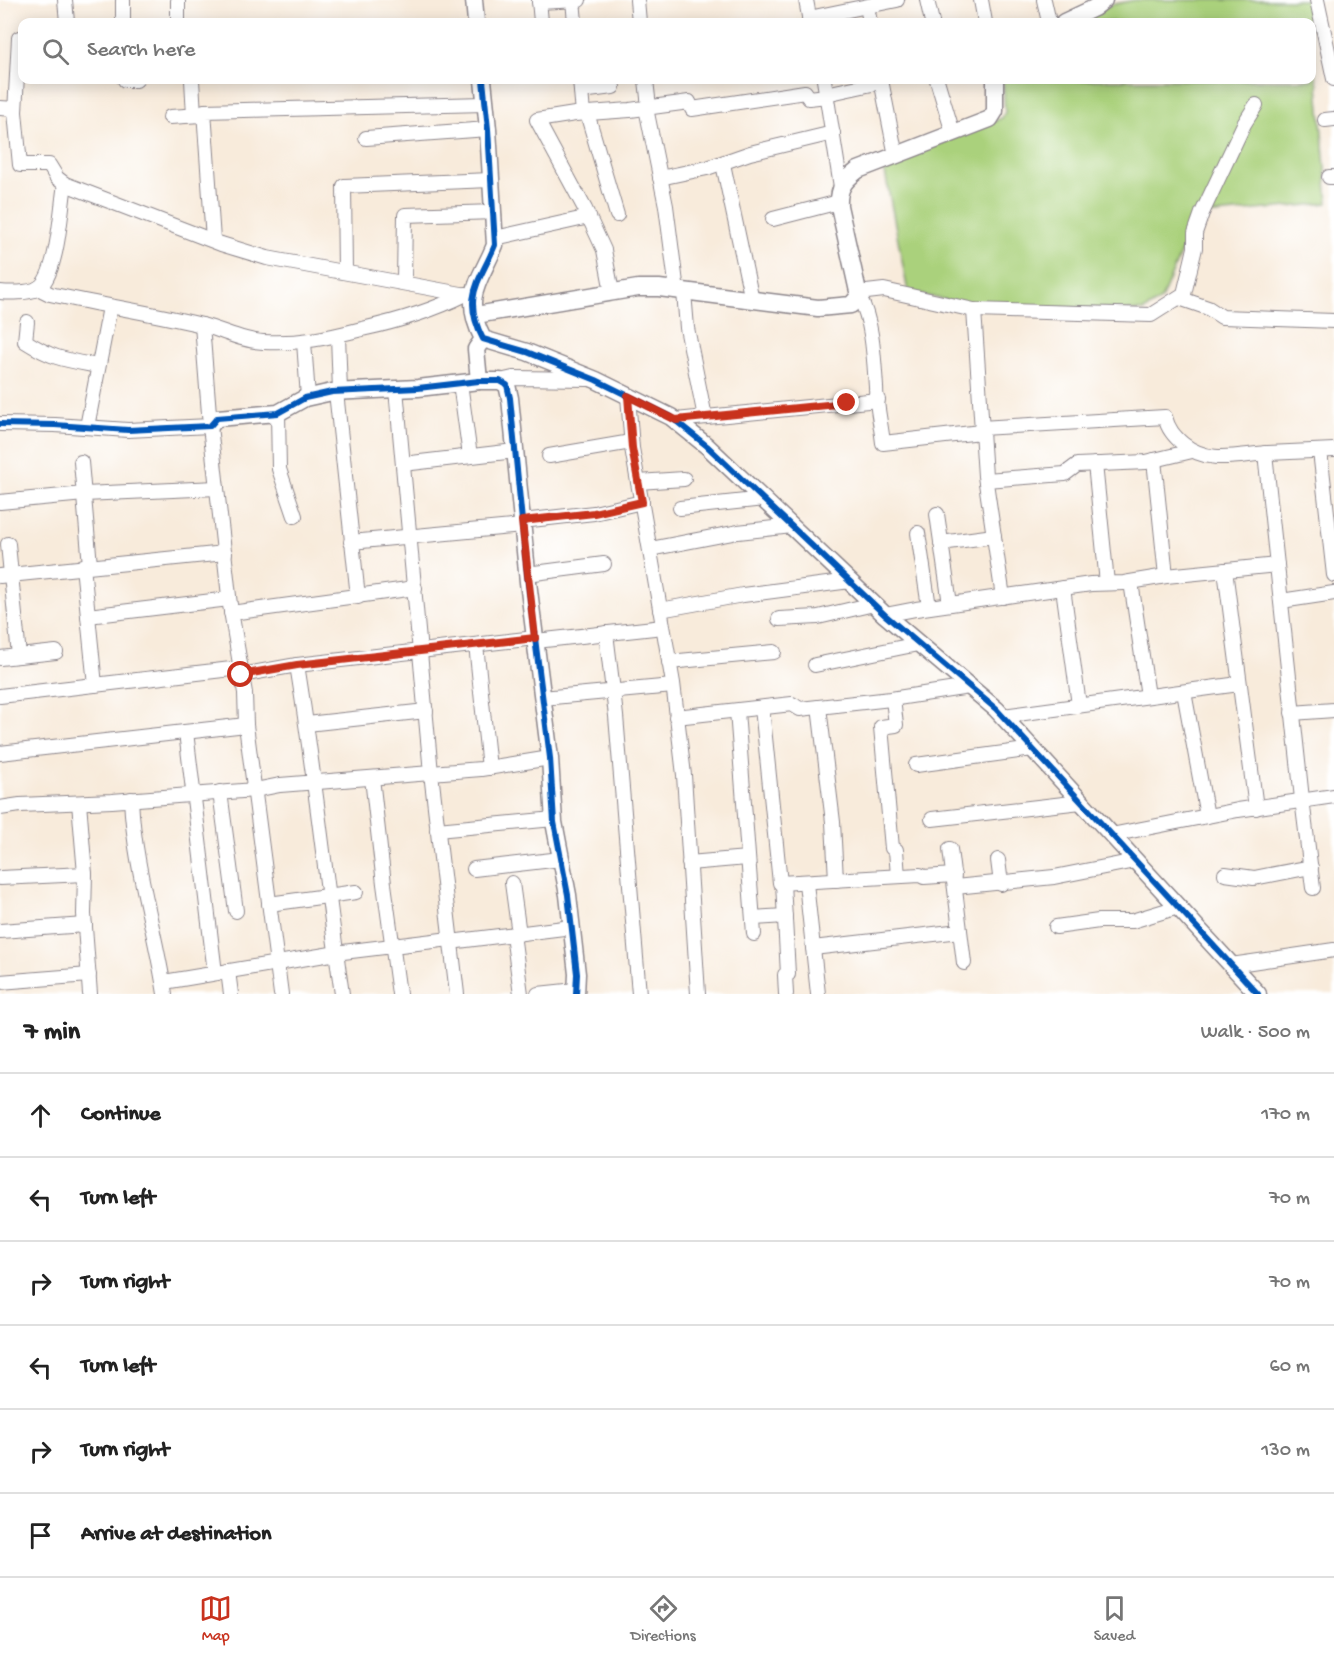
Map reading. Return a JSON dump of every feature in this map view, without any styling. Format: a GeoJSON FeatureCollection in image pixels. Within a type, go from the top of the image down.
{"type":"FeatureCollection","features":[{"type":"Feature","properties":{"kind":"street"},"geometry":{"type":"LineString","coordinates":[[65,0],[67,18]]}},
{"type":"Feature","properties":{"kind":"street"},"geometry":{"type":"LineString","coordinates":[[123,0],[123,18]]}},
{"type":"Feature","properties":{"kind":"street"},"geometry":{"type":"LineString","coordinates":[[178,0],[178,18]]}},
{"type":"Feature","properties":{"kind":"street"},"geometry":{"type":"LineString","coordinates":[[474,0],[476,18]]}},
{"type":"Feature","properties":{"kind":"street"},"geometry":{"type":"LineString","coordinates":[[573,0],[575,18]]}},
{"type":"Feature","properties":{"kind":"street"},"geometry":{"type":"LineString","coordinates":[[541,18],[539,1],[579,0]]}},
{"type":"Feature","properties":{"kind":"street"},"geometry":{"type":"LineString","coordinates":[[637,0],[639,18]]}},
{"type":"Feature","properties":{"kind":"street"},"geometry":{"type":"LineString","coordinates":[[806,0],[810,18]]}},
{"type":"Feature","properties":{"kind":"street"},"geometry":{"type":"LineString","coordinates":[[818,18],[897,0]]}},
{"type":"Feature","properties":{"kind":"street"},"geometry":{"type":"LineString","coordinates":[[927,0],[931,18]]}},
{"type":"Feature","properties":{"kind":"street"},"geometry":{"type":"LineString","coordinates":[[981,0],[984,18]]}},
{"type":"Feature","properties":{"kind":"street"},"geometry":{"type":"LineString","coordinates":[[1044,0],[1048,18]]}},
{"type":"Feature","properties":{"kind":"street"},"geometry":{"type":"LineString","coordinates":[[1073,18],[1094,8],[1104,0]]}},
{"type":"Feature","properties":{"kind":"street"},"geometry":{"type":"LineString","coordinates":[[1317,0],[1334,79]]}},
{"type":"Feature","properties":{"kind":"street"},"geometry":{"type":"LineString","coordinates":[[18,56],[15,109],[20,165],[49,165],[57,178],[65,184],[267,258],[469,295]]}},
{"type":"Feature","properties":{"kind":"street"},"geometry":{"type":"LineString","coordinates":[[193,84],[199,115],[213,240]]}},
{"type":"Feature","properties":{"kind":"street"},"geometry":{"type":"LineString","coordinates":[[38,288],[50,294],[202,325],[262,342],[304,342],[338,336],[406,319],[469,295],[495,244],[483,84]]}},
{"type":"Feature","properties":{"kind":"street"},"geometry":{"type":"LineString","coordinates":[[646,84],[660,178],[705,417]]}},
{"type":"Feature","properties":{"kind":"street"},"geometry":{"type":"LineString","coordinates":[[825,84],[840,194],[859,295],[868,326],[883,443],[981,430],[1165,417],[1167,427],[1192,451],[1217,458],[1327,450],[1334,575]]}},
{"type":"Feature","properties":{"kind":"street"},"geometry":{"type":"LineString","coordinates":[[612,292],[604,250],[537,120],[689,102],[692,109],[805,92],[809,98],[869,84]]}},
{"type":"Feature","properties":{"kind":"street"},"geometry":{"type":"LineString","coordinates":[[882,84],[896,156]]}},
{"type":"Feature","properties":{"kind":"street"},"geometry":{"type":"LineString","coordinates":[[938,84],[953,133]]}},
{"type":"Feature","properties":{"kind":"street"},"geometry":{"type":"LineString","coordinates":[[840,194],[843,182],[858,171],[990,119],[995,111],[995,84]]}},
{"type":"Feature","properties":{"kind":"street"},"geometry":{"type":"LineString","coordinates":[[613,87],[581,85],[585,113],[618,215]]}},
{"type":"Feature","properties":{"kind":"street"},"geometry":{"type":"LineString","coordinates":[[170,117],[199,115],[204,111],[264,108],[485,104]]}},
{"type":"Feature","properties":{"kind":"street"},"geometry":{"type":"LineString","coordinates":[[476,315],[638,288],[818,308],[851,305],[859,295],[884,290],[975,310],[1151,315],[1184,294],[1195,248],[1195,232],[1202,213],[1244,124],[1256,105]]}},
{"type":"Feature","properties":{"kind":"street"},"geometry":{"type":"LineString","coordinates":[[0,108],[15,109]]}},
{"type":"Feature","properties":{"kind":"street"},"geometry":{"type":"LineString","coordinates":[[366,138],[488,129]]}},
{"type":"Feature","properties":{"kind":"street"},"geometry":{"type":"LineString","coordinates":[[660,178],[723,164],[750,153],[833,133]]}},
{"type":"Feature","properties":{"kind":"street"},"geometry":{"type":"LineString","coordinates":[[723,164],[753,300]]}},
{"type":"Feature","properties":{"kind":"street"},"geometry":{"type":"LineString","coordinates":[[345,272],[344,186],[491,180]]}},
{"type":"Feature","properties":{"kind":"street"},"geometry":{"type":"LineString","coordinates":[[0,292],[35,290],[43,284],[52,267],[65,184]]}},
{"type":"Feature","properties":{"kind":"street"},"geometry":{"type":"LineString","coordinates":[[773,219],[840,194]]}},
{"type":"Feature","properties":{"kind":"street"},"geometry":{"type":"LineString","coordinates":[[404,282],[405,215],[494,212]]}},
{"type":"Feature","properties":{"kind":"street"},"geometry":{"type":"LineString","coordinates":[[495,238],[589,217]]}},
{"type":"Feature","properties":{"kind":"street"},"geometry":{"type":"LineString","coordinates":[[469,295],[483,339],[527,352],[594,379],[676,420],[730,466],[880,610],[1002,716],[1258,994]]}},
{"type":"Feature","properties":{"kind":"street"},"geometry":{"type":"LineString","coordinates":[[1179,298],[1208,308],[1222,317],[1334,321]]}},
{"type":"Feature","properties":{"kind":"street"},"geometry":{"type":"LineString","coordinates":[[87,427],[110,306]]}},
{"type":"Feature","properties":{"kind":"street"},"geometry":{"type":"LineString","coordinates":[[975,310],[981,430],[1003,597]]}},
{"type":"Feature","properties":{"kind":"street"},"geometry":{"type":"LineString","coordinates":[[27,322],[25,341],[44,353],[57,359],[99,366]]}},
{"type":"Feature","properties":{"kind":"street"},"geometry":{"type":"LineString","coordinates":[[202,325],[210,426],[230,606],[241,672],[281,994]]}},
{"type":"Feature","properties":{"kind":"street"},"geometry":{"type":"LineString","coordinates":[[338,336],[338,392],[358,597]]}},
{"type":"Feature","properties":{"kind":"street"},"geometry":{"type":"LineString","coordinates":[[479,381],[476,349],[483,339]]}},
{"type":"Feature","properties":{"kind":"street"},"geometry":{"type":"LineString","coordinates":[[304,342],[308,398]]}},
{"type":"Feature","properties":{"kind":"street"},"geometry":{"type":"LineString","coordinates":[[210,426],[216,418],[278,413],[308,398],[338,392],[500,381],[513,378],[594,379]]}},
{"type":"Feature","properties":{"kind":"street"},"geometry":{"type":"LineString","coordinates":[[500,381],[507,385],[508,390],[527,574],[550,758],[554,819],[572,927],[577,974],[576,992],[538,994]]}},
{"type":"Feature","properties":{"kind":"street"},"geometry":{"type":"LineString","coordinates":[[460,383],[470,456]]}},
{"type":"Feature","properties":{"kind":"street"},"geometry":{"type":"LineString","coordinates":[[396,389],[431,773],[457,994]]}},
{"type":"Feature","properties":{"kind":"street"},"geometry":{"type":"LineString","coordinates":[[628,396],[631,442],[673,686],[684,775],[698,994]]}},
{"type":"Feature","properties":{"kind":"street"},"geometry":{"type":"LineString","coordinates":[[676,420],[878,400]]}},
{"type":"Feature","properties":{"kind":"street"},"geometry":{"type":"LineString","coordinates":[[278,413],[279,469],[295,516]]}},
{"type":"Feature","properties":{"kind":"street"},"geometry":{"type":"LineString","coordinates":[[0,424],[128,430],[210,426]]}},
{"type":"Feature","properties":{"kind":"street"},"geometry":{"type":"LineString","coordinates":[[549,456],[631,442]]}},
{"type":"Feature","properties":{"kind":"street"},"geometry":{"type":"LineString","coordinates":[[403,464],[515,451]]}},
{"type":"Feature","properties":{"kind":"street"},"geometry":{"type":"LineString","coordinates":[[986,480],[1065,474],[1077,465],[1154,460],[1192,451]]}},
{"type":"Feature","properties":{"kind":"street"},"geometry":{"type":"LineString","coordinates":[[1265,453],[1313,888]]}},
{"type":"Feature","properties":{"kind":"street"},"geometry":{"type":"LineString","coordinates":[[1154,460],[1166,576]]}},
{"type":"Feature","properties":{"kind":"street"},"geometry":{"type":"LineString","coordinates":[[81,462],[88,616],[95,685]]}},
{"type":"Feature","properties":{"kind":"street"},"geometry":{"type":"LineString","coordinates":[[1095,464],[1107,583]]}},
{"type":"Feature","properties":{"kind":"street"},"geometry":{"type":"LineString","coordinates":[[638,482],[684,479]]}},
{"type":"Feature","properties":{"kind":"street"},"geometry":{"type":"LineString","coordinates":[[0,502],[84,494],[217,488]]}},
{"type":"Feature","properties":{"kind":"street"},"geometry":{"type":"LineString","coordinates":[[681,508],[764,499]]}},
{"type":"Feature","properties":{"kind":"street"},"geometry":{"type":"LineString","coordinates":[[351,542],[522,524],[594,513],[642,502]]}},
{"type":"Feature","properties":{"kind":"street"},"geometry":{"type":"LineString","coordinates":[[937,514],[950,604]]}},
{"type":"Feature","properties":{"kind":"street"},"geometry":{"type":"LineString","coordinates":[[650,549],[738,532],[792,526]]}},
{"type":"Feature","properties":{"kind":"street"},"geometry":{"type":"LineString","coordinates":[[918,534],[929,607]]}},
{"type":"Feature","properties":{"kind":"street"},"geometry":{"type":"LineString","coordinates":[[941,543],[994,536]]}},
{"type":"Feature","properties":{"kind":"street"},"geometry":{"type":"LineString","coordinates":[[8,544],[5,575],[20,656]]}},
{"type":"Feature","properties":{"kind":"street"},"geometry":{"type":"LineString","coordinates":[[5,575],[225,553]]}},
{"type":"Feature","properties":{"kind":"street"},"geometry":{"type":"LineString","coordinates":[[527,574],[604,564]]}},
{"type":"Feature","properties":{"kind":"street"},"geometry":{"type":"LineString","coordinates":[[779,619],[929,607],[1063,588],[1277,565]]}},
{"type":"Feature","properties":{"kind":"street"},"geometry":{"type":"LineString","coordinates":[[1226,570],[1256,808]]}},
{"type":"Feature","properties":{"kind":"street"},"geometry":{"type":"LineString","coordinates":[[660,610],[850,581]]}},
{"type":"Feature","properties":{"kind":"street"},"geometry":{"type":"LineString","coordinates":[[1131,582],[1148,696]]}},
{"type":"Feature","properties":{"kind":"street"},"geometry":{"type":"LineString","coordinates":[[88,616],[358,597],[415,588]]}},
{"type":"Feature","properties":{"kind":"street"},"geometry":{"type":"LineString","coordinates":[[1063,588],[1079,705]]}},
{"type":"Feature","properties":{"kind":"street"},"geometry":{"type":"LineString","coordinates":[[1281,601],[1334,593]]}},
{"type":"Feature","properties":{"kind":"street"},"geometry":{"type":"LineString","coordinates":[[0,696],[663,627]]}},
{"type":"Feature","properties":{"kind":"street"},"geometry":{"type":"LineString","coordinates":[[606,633],[639,994]]}},
{"type":"Feature","properties":{"kind":"street"},"geometry":{"type":"LineString","coordinates":[[815,665],[918,644]]}},
{"type":"Feature","properties":{"kind":"street"},"geometry":{"type":"LineString","coordinates":[[476,645],[489,768]]}},
{"type":"Feature","properties":{"kind":"street"},"geometry":{"type":"LineString","coordinates":[[0,658],[56,652]]}},
{"type":"Feature","properties":{"kind":"street"},"geometry":{"type":"LineString","coordinates":[[669,662],[774,652]]}},
{"type":"Feature","properties":{"kind":"street"},"geometry":{"type":"LineString","coordinates":[[297,665],[315,782],[327,896],[342,994]]}},
{"type":"Feature","properties":{"kind":"street"},"geometry":{"type":"LineString","coordinates":[[1002,716],[1239,684]]}},
{"type":"Feature","properties":{"kind":"street"},"geometry":{"type":"LineString","coordinates":[[542,698],[673,686]]}},
{"type":"Feature","properties":{"kind":"street"},"geometry":{"type":"LineString","coordinates":[[676,717],[792,704],[800,709],[893,699],[969,687]]}},
{"type":"Feature","properties":{"kind":"street"},"geometry":{"type":"LineString","coordinates":[[1184,692],[1207,816]]}},
{"type":"Feature","properties":{"kind":"street"},"geometry":{"type":"LineString","coordinates":[[893,699],[896,725],[881,727],[892,848],[896,850],[898,876]]}},
{"type":"Feature","properties":{"kind":"street"},"geometry":{"type":"LineString","coordinates":[[819,707],[833,822],[836,880]]}},
{"type":"Feature","properties":{"kind":"street"},"geometry":{"type":"LineString","coordinates":[[762,708],[780,884],[920,875],[924,878],[1001,884],[1089,871],[1135,861]]}},
{"type":"Feature","properties":{"kind":"street"},"geometry":{"type":"LineString","coordinates":[[1293,713],[1334,710]]}},
{"type":"Feature","properties":{"kind":"street"},"geometry":{"type":"LineString","coordinates":[[307,724],[426,711]]}},
{"type":"Feature","properties":{"kind":"street"},"geometry":{"type":"LineString","coordinates":[[737,711],[754,934]]}},
{"type":"Feature","properties":{"kind":"street"},"geometry":{"type":"LineString","coordinates":[[0,753],[246,725]]}},
{"type":"Feature","properties":{"kind":"street"},"geometry":{"type":"LineString","coordinates":[[186,732],[221,972],[231,994]]}},
{"type":"Feature","properties":{"kind":"street"},"geometry":{"type":"LineString","coordinates":[[916,765],[1033,748]]}},
{"type":"Feature","properties":{"kind":"street"},"geometry":{"type":"LineString","coordinates":[[0,808],[255,790],[280,785],[489,768],[550,758]]}},
{"type":"Feature","properties":{"kind":"street"},"geometry":{"type":"LineString","coordinates":[[372,778],[399,994]]}},
{"type":"Feature","properties":{"kind":"street"},"geometry":{"type":"LineString","coordinates":[[220,792],[236,911]]}},
{"type":"Feature","properties":{"kind":"street"},"geometry":{"type":"LineString","coordinates":[[1111,835],[1302,799],[1334,796]]}},
{"type":"Feature","properties":{"kind":"street"},"geometry":{"type":"LineString","coordinates":[[130,799],[133,834],[165,988],[221,972],[336,953],[572,927]]}},
{"type":"Feature","properties":{"kind":"street"},"geometry":{"type":"LineString","coordinates":[[932,819],[1081,802]]}},
{"type":"Feature","properties":{"kind":"street"},"geometry":{"type":"LineString","coordinates":[[79,803],[85,874],[85,925],[90,994]]}},
{"type":"Feature","properties":{"kind":"street"},"geometry":{"type":"LineString","coordinates":[[437,830],[554,819]]}},
{"type":"Feature","properties":{"kind":"street"},"geometry":{"type":"LineString","coordinates":[[951,849],[964,963]]}},
{"type":"Feature","properties":{"kind":"street"},"geometry":{"type":"LineString","coordinates":[[689,863],[747,858]]}},
{"type":"Feature","properties":{"kind":"street"},"geometry":{"type":"LineString","coordinates":[[474,868],[561,859]]}},
{"type":"Feature","properties":{"kind":"street"},"geometry":{"type":"LineString","coordinates":[[998,860],[1001,884]]}},
{"type":"Feature","properties":{"kind":"street"},"geometry":{"type":"LineString","coordinates":[[1225,874],[1254,878],[1311,867]]}},
{"type":"Feature","properties":{"kind":"street"},"geometry":{"type":"LineString","coordinates":[[0,878],[85,874]]}},
{"type":"Feature","properties":{"kind":"street"},"geometry":{"type":"LineString","coordinates":[[783,883],[788,974],[785,975],[786,994]]}},
{"type":"Feature","properties":{"kind":"street"},"geometry":{"type":"LineString","coordinates":[[806,883],[818,994]]}},
{"type":"Feature","properties":{"kind":"street"},"geometry":{"type":"LineString","coordinates":[[512,884],[521,994]]}},
{"type":"Feature","properties":{"kind":"street"},"geometry":{"type":"LineString","coordinates":[[269,904],[356,892]]}},
{"type":"Feature","properties":{"kind":"street"},"geometry":{"type":"LineString","coordinates":[[1056,927],[1099,921],[1132,921],[1178,908]]}},
{"type":"Feature","properties":{"kind":"street"},"geometry":{"type":"LineString","coordinates":[[753,918],[785,916]]}},
{"type":"Feature","properties":{"kind":"street"},"geometry":{"type":"LineString","coordinates":[[0,931],[85,925]]}},
{"type":"Feature","properties":{"kind":"street"},"geometry":{"type":"LineString","coordinates":[[813,948],[960,931]]}},
{"type":"Feature","properties":{"kind":"street"},"geometry":{"type":"LineString","coordinates":[[1232,966],[1334,950]]}},
{"type":"Feature","properties":{"kind":"street"},"geometry":{"type":"LineString","coordinates":[[0,982],[89,975]]}},
{"type":"Feature","properties":{"kind":"green space"},"geometry":{"type":"Polygon","coordinates":[[[1135,0],[1311,0],[1316,18],[1083,18],[1110,5],[1135,0]]]}},
{"type":"Feature","properties":{"kind":"green space"},"geometry":{"type":"Polygon","coordinates":[[[1316,75],[1328,203],[1196,216],[1161,300],[1144,311],[970,305],[908,292],[884,167],[1002,118],[1005,112],[1003,84],[1316,84],[1316,75]]]}},
{"type":"Feature","properties":{"kind":"cycle path"},"geometry":{"type":"LineString","coordinates":[[483,84],[495,245],[479,280],[473,300],[473,311],[483,339],[527,352],[596,380],[671,417],[707,446],[885,615],[996,709],[1258,994]]}},
{"type":"Feature","properties":{"kind":"cycle path"},"geometry":{"type":"LineString","coordinates":[[0,424],[128,430],[210,426],[217,418],[278,413],[305,398],[332,392],[418,388],[479,381],[500,381],[507,385],[550,758],[554,822],[568,895],[577,974],[576,994]]}},
{"type":"Feature","properties":{"kind":"route"},"geometry":{"type":"LineString","coordinates":[[241,675],[297,665],[535,638],[522,521],[594,513],[642,502],[632,448],[628,396],[676,420],[847,403]]}}]}
